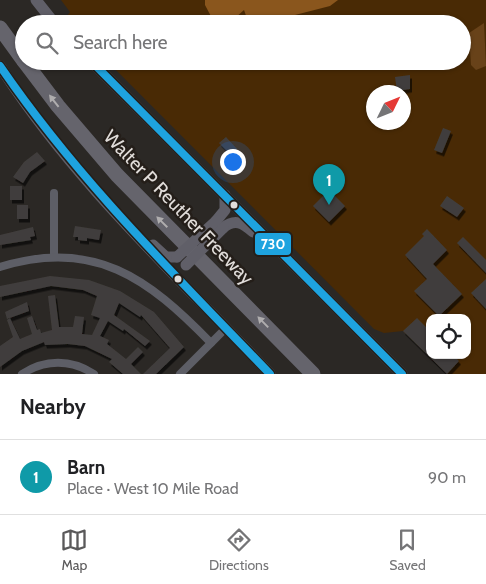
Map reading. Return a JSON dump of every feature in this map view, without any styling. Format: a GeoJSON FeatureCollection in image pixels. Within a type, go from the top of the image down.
{"type":"FeatureCollection","features":[{"type":"Feature","properties":{"kind":"highway","name":"Walter P Reuther Freeway"},"geometry":{"type":"LineString","coordinates":[[0,28],[15,49]]}},
{"type":"Feature","properties":{"kind":"highway","name":"Walter P Reuther Freeway"},"geometry":{"type":"LineString","coordinates":[[31,70],[79,132],[117,175],[313,374]]}},
{"type":"Feature","properties":{"kind":"main road"},"geometry":{"type":"LineString","coordinates":[[36,0],[48,15]]}},
{"type":"Feature","properties":{"kind":"main road"},"geometry":{"type":"LineString","coordinates":[[0,66],[4,80],[115,214],[270,374]]}},
{"type":"Feature","properties":{"kind":"main road"},"geometry":{"type":"LineString","coordinates":[[100,70],[402,374]]}},
{"type":"Feature","properties":{"kind":"main road"},"geometry":{"type":"LineString","coordinates":[[186,288],[182,277],[182,261],[220,224],[226,206],[225,195]]}},
{"type":"Feature","properties":{"kind":"main road"},"geometry":{"type":"LineString","coordinates":[[115,214],[163,255],[182,261]]}},
{"type":"Feature","properties":{"kind":"main road"},"geometry":{"type":"LineString","coordinates":[[220,224],[241,223],[297,268]]}},
{"type":"Feature","properties":{"kind":"street"},"geometry":{"type":"LineString","coordinates":[[54,193],[54,257]]}},
{"type":"Feature","properties":{"kind":"street"},"geometry":{"type":"LineString","coordinates":[[0,267],[54,257],[93,261],[132,276],[166,299],[211,344]]}},
{"type":"Feature","properties":{"kind":"street"},"geometry":{"type":"LineString","coordinates":[[180,374],[226,328]]}},
{"type":"Feature","properties":{"kind":"street"},"geometry":{"type":"LineString","coordinates":[[22,374],[38,365],[60,362],[76,365],[94,374]]}},
{"type":"Feature","properties":{"kind":"shaded area"},"geometry":{"type":"Polygon","coordinates":[[[61,0],[486,0],[486,374],[447,374],[432,359],[471,359],[471,314],[426,314],[426,353],[403,331],[384,333],[374,329],[116,70],[471,70],[471,15],[68,15],[70,12],[61,0]]]}},
{"type":"Feature","properties":{"kind":"shaded area"},"geometry":{"type":"Polygon","coordinates":[[[205,0],[338,0],[330,6],[295,15],[246,15],[244,10],[238,15],[210,15],[205,5],[205,0]]]}},
{"type":"Feature","properties":{"kind":"shaded area"},"geometry":{"type":"Polygon","coordinates":[[[484,23],[486,66],[476,70],[471,65],[471,32],[484,23]]]}},
{"type":"Feature","properties":{"kind":"building"},"geometry":{"type":"Polygon","coordinates":[[[410,75],[410,85],[396,85],[395,77],[410,75]]]}},
{"type":"Feature","properties":{"kind":"building"},"geometry":{"type":"Polygon","coordinates":[[[443,128],[451,131],[442,153],[434,150],[443,128]]]}},
{"type":"Feature","properties":{"kind":"building"},"geometry":{"type":"Polygon","coordinates":[[[226,137],[237,149],[231,155],[219,143],[226,137]]]}},
{"type":"Feature","properties":{"kind":"building"},"geometry":{"type":"Polygon","coordinates":[[[37,152],[45,161],[30,172],[23,183],[13,177],[24,162],[37,152]]]}},
{"type":"Feature","properties":{"kind":"building"},"geometry":{"type":"Polygon","coordinates":[[[10,186],[22,186],[22,200],[10,200],[10,186]]]}},
{"type":"Feature","properties":{"kind":"building"},"geometry":{"type":"Polygon","coordinates":[[[329,190],[345,206],[329,222],[313,206],[329,190]]]}},
{"type":"Feature","properties":{"kind":"building"},"geometry":{"type":"Polygon","coordinates":[[[447,196],[464,208],[457,217],[440,206],[447,196]]]}},
{"type":"Feature","properties":{"kind":"building"},"geometry":{"type":"Polygon","coordinates":[[[17,205],[28,205],[28,219],[17,219],[17,205]]]}},
{"type":"Feature","properties":{"kind":"building"},"geometry":{"type":"Polygon","coordinates":[[[75,226],[101,230],[99,240],[87,238],[87,241],[78,240],[78,237],[73,237],[75,226]]]}},
{"type":"Feature","properties":{"kind":"building"},"geometry":{"type":"Polygon","coordinates":[[[33,227],[35,236],[30,237],[31,240],[0,245],[0,235],[33,227]]]}},
{"type":"Feature","properties":{"kind":"building"},"geometry":{"type":"Polygon","coordinates":[[[427,229],[447,250],[433,264],[462,294],[441,314],[437,314],[414,291],[427,279],[405,255],[424,236],[422,234],[427,229]]]}},
{"type":"Feature","properties":{"kind":"building"},"geometry":{"type":"Polygon","coordinates":[[[463,237],[486,260],[486,273],[457,243],[463,237]]]}},
{"type":"Feature","properties":{"kind":"building"},"geometry":{"type":"Polygon","coordinates":[[[50,276],[89,280],[120,291],[154,312],[184,347],[156,374],[143,374],[170,348],[141,315],[140,317],[119,303],[114,315],[150,341],[145,346],[124,329],[123,331],[108,321],[100,336],[109,340],[107,344],[126,359],[138,347],[143,352],[131,364],[141,374],[123,374],[109,362],[112,359],[85,346],[68,344],[45,345],[44,342],[22,351],[0,367],[0,346],[13,337],[7,320],[10,318],[20,339],[32,334],[27,318],[32,316],[37,330],[40,329],[41,333],[52,330],[48,296],[55,295],[59,327],[73,327],[75,316],[84,317],[82,334],[92,335],[100,318],[91,315],[97,296],[83,290],[51,286],[0,297],[0,286],[50,276]]]}},
{"type":"Feature","properties":{"kind":"building"},"geometry":{"type":"Polygon","coordinates":[[[486,279],[486,309],[471,293],[486,279]]]}},
{"type":"Feature","properties":{"kind":"building"},"geometry":{"type":"Polygon","coordinates":[[[27,302],[29,311],[7,319],[5,312],[27,302]]]}},
{"type":"Feature","properties":{"kind":"building"},"geometry":{"type":"Polygon","coordinates":[[[417,318],[426,327],[426,353],[403,331],[417,318]]]}},
{"type":"Feature","properties":{"kind":"building"},"geometry":{"type":"Polygon","coordinates":[[[432,359],[457,359],[459,361],[447,374],[432,359]]]}},
{"type":"Feature","properties":{"kind":"transit line","name":"730"},"geometry":{"type":"LineString","coordinates":[[0,66],[62,148],[129,226],[270,374]]}},
{"type":"Feature","properties":{"kind":"transit line","name":"730"},"geometry":{"type":"LineString","coordinates":[[100,70],[402,374]]}},
{"type":"Feature","properties":{"kind":"place","name":"Barn"},"geometry":{"type":"Point","coordinates":[329,205]}}]}
